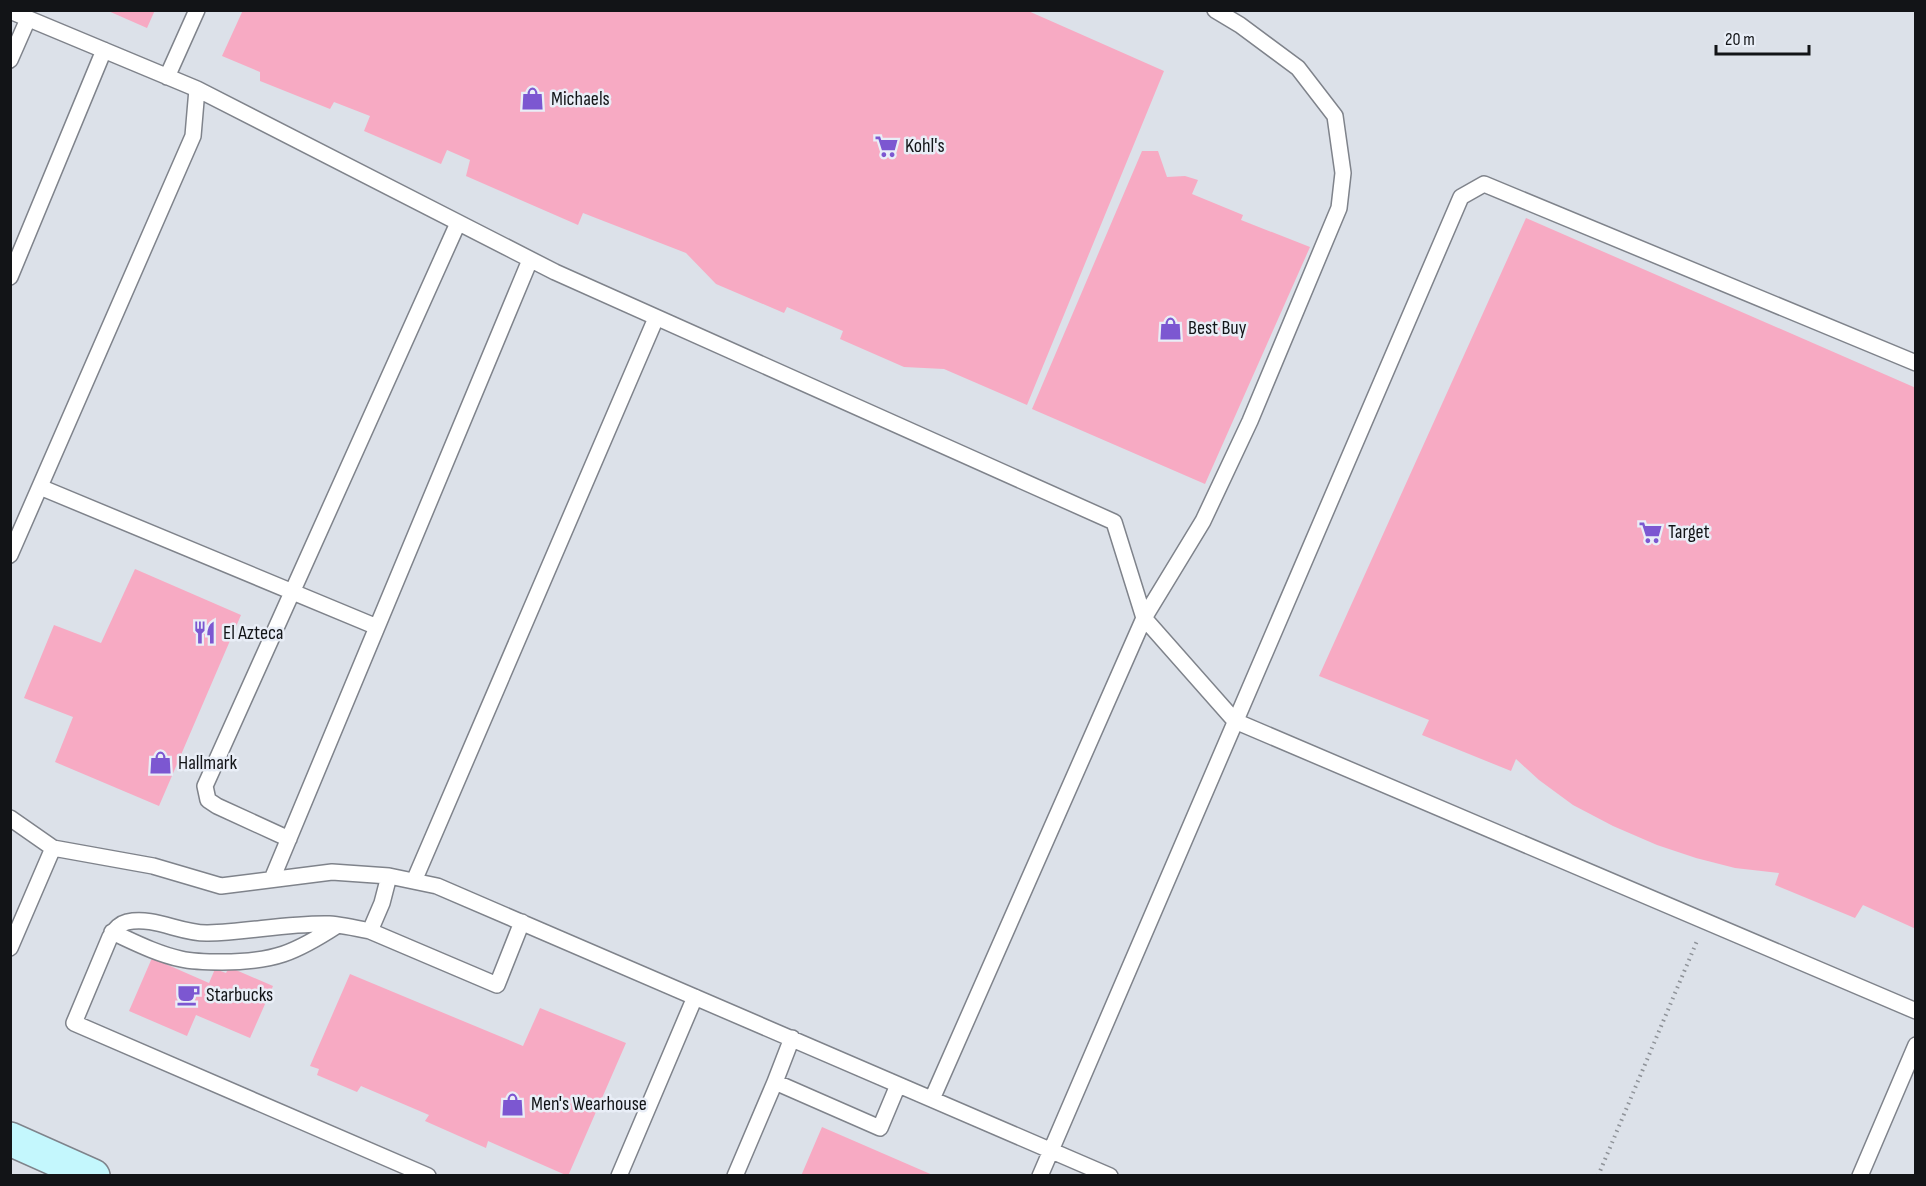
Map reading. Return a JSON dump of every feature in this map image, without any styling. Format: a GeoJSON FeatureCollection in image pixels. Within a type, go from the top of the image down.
{"type":"FeatureCollection","features":[{"type":"Feature","properties":{"kind":"main road"},"geometry":{"type":"LineString","coordinates":[[10,1139],[93,1176]]}},
{"type":"Feature","properties":{"kind":"lane"},"geometry":{"type":"LineString","coordinates":[[167,76],[197,10]]}},
{"type":"Feature","properties":{"kind":"lane"},"geometry":{"type":"LineString","coordinates":[[932,1099],[1144,618],[1203,521],[1250,421],[1339,208],[1343,172],[1335,117],[1298,68],[1240,25],[1215,10]]}},
{"type":"Feature","properties":{"kind":"lane"},"geometry":{"type":"LineString","coordinates":[[10,11],[197,89],[530,260],[1114,522],[1144,618],[1235,721],[1916,1011]]}},
{"type":"Feature","properties":{"kind":"lane"},"geometry":{"type":"LineString","coordinates":[[10,60],[28,19]]}},
{"type":"Feature","properties":{"kind":"lane"},"geometry":{"type":"LineString","coordinates":[[10,277],[104,50]]}},
{"type":"Feature","properties":{"kind":"lane"},"geometry":{"type":"LineString","coordinates":[[10,555],[193,136],[197,89]]}},
{"type":"Feature","properties":{"kind":"lane"},"geometry":{"type":"LineString","coordinates":[[1040,1176],[1461,197],[1484,184],[1916,363]]}},
{"type":"Feature","properties":{"kind":"lane"},"geometry":{"type":"LineString","coordinates":[[289,839],[217,806],[208,800],[205,786],[458,223]]}},
{"type":"Feature","properties":{"kind":"lane"},"geometry":{"type":"LineString","coordinates":[[272,879],[530,260]]}},
{"type":"Feature","properties":{"kind":"lane"},"geometry":{"type":"LineString","coordinates":[[414,881],[656,318]]}},
{"type":"Feature","properties":{"kind":"lane"},"geometry":{"type":"LineString","coordinates":[[40,487],[377,627]]}},
{"type":"Feature","properties":{"kind":"lane"},"geometry":{"type":"LineString","coordinates":[[11,820],[53,848],[153,866],[221,886],[332,872],[389,876],[437,886],[1110,1176]]}},
{"type":"Feature","properties":{"kind":"lane"},"geometry":{"type":"LineString","coordinates":[[10,948],[53,848]]}},
{"type":"Feature","properties":{"kind":"lane"},"geometry":{"type":"LineString","coordinates":[[370,931],[382,903],[389,876]]}},
{"type":"Feature","properties":{"kind":"lane"},"geometry":{"type":"LineString","coordinates":[[428,1176],[74,1023],[112,932],[124,922],[164,924],[184,931],[207,933],[273,926],[338,925],[370,931],[497,985],[522,922]]}},
{"type":"Feature","properties":{"kind":"lane"},"geometry":{"type":"LineString","coordinates":[[112,932],[162,954],[182,960],[245,962],[279,957],[306,945],[338,925]]}},
{"type":"Feature","properties":{"kind":"lane"},"geometry":{"type":"LineString","coordinates":[[619,1176],[694,997]]}},
{"type":"Feature","properties":{"kind":"lane"},"geometry":{"type":"LineString","coordinates":[[735,1176],[776,1082],[792,1038]]}},
{"type":"Feature","properties":{"kind":"lane"},"geometry":{"type":"LineString","coordinates":[[1860,1176],[1916,1046]]}},
{"type":"Feature","properties":{"kind":"lane"},"geometry":{"type":"LineString","coordinates":[[776,1082],[880,1128],[898,1085]]}},
{"type":"Feature","properties":{"kind":"path"},"geometry":{"type":"LineString","coordinates":[[1598,1176],[1699,936]]}},
{"type":"Feature","properties":{"kind":"building"},"geometry":{"type":"Polygon","coordinates":[[[106,10],[155,10],[147,28],[106,10]]]}},
{"type":"Feature","properties":{"kind":"building","name":"Kohl's"},"geometry":{"type":"Polygon","coordinates":[[[243,10],[1026,10],[1164,71],[1027,405],[944,369],[904,367],[840,339],[843,331],[787,307],[784,313],[716,284],[686,253],[583,213],[578,225],[466,176],[470,160],[447,150],[441,164],[364,131],[370,116],[334,102],[330,109],[260,81],[260,72],[222,56],[243,10]]]}},
{"type":"Feature","properties":{"kind":"building","name":"Best Buy"},"geometry":{"type":"Polygon","coordinates":[[[1142,151],[1158,151],[1167,177],[1185,176],[1198,180],[1192,194],[1243,215],[1241,220],[1310,247],[1205,484],[1032,409],[1142,151]]]}},
{"type":"Feature","properties":{"kind":"building","name":"Target"},"geometry":{"type":"Polygon","coordinates":[[[1526,218],[1916,388],[1916,929],[1863,905],[1855,918],[1775,885],[1779,873],[1735,868],[1657,845],[1573,805],[1539,780],[1516,759],[1511,771],[1422,735],[1429,720],[1319,676],[1526,218]]]}},
{"type":"Feature","properties":{"kind":"building"},"geometry":{"type":"Polygon","coordinates":[[[135,569],[241,615],[159,806],[55,762],[73,717],[24,698],[54,625],[101,643],[135,569]]]}},
{"type":"Feature","properties":{"kind":"building"},"geometry":{"type":"Polygon","coordinates":[[[152,958],[209,983],[215,969],[226,973],[229,967],[273,986],[250,1038],[196,1015],[187,1036],[129,1011],[152,958]]]}},
{"type":"Feature","properties":{"kind":"building"},"geometry":{"type":"Polygon","coordinates":[[[350,974],[523,1046],[540,1008],[626,1043],[568,1176],[488,1141],[486,1148],[425,1121],[429,1115],[361,1086],[357,1092],[317,1075],[319,1069],[310,1066],[350,974]]]}},
{"type":"Feature","properties":{"kind":"building"},"geometry":{"type":"Polygon","coordinates":[[[822,1127],[935,1176],[801,1176],[822,1127]]]}},
{"type":"Feature","properties":{"kind":"place","name":"Michaels"},"geometry":{"type":"Point","coordinates":[533,99]}},
{"type":"Feature","properties":{"kind":"place","name":"Kohl's"},"geometry":{"type":"Point","coordinates":[887,146]}},
{"type":"Feature","properties":{"kind":"place","name":"Best Buy"},"geometry":{"type":"Point","coordinates":[1170,328]}},
{"type":"Feature","properties":{"kind":"place","name":"Target"},"geometry":{"type":"Point","coordinates":[1650,532]}},
{"type":"Feature","properties":{"kind":"place","name":"El Azteca"},"geometry":{"type":"Point","coordinates":[205,633]}},
{"type":"Feature","properties":{"kind":"place","name":"Hallmark"},"geometry":{"type":"Point","coordinates":[160,763]}},
{"type":"Feature","properties":{"kind":"place","name":"Starbucks"},"geometry":{"type":"Point","coordinates":[188,995]}},
{"type":"Feature","properties":{"kind":"place","name":"Men's Wearhouse"},"geometry":{"type":"Point","coordinates":[513,1104]}}]}
